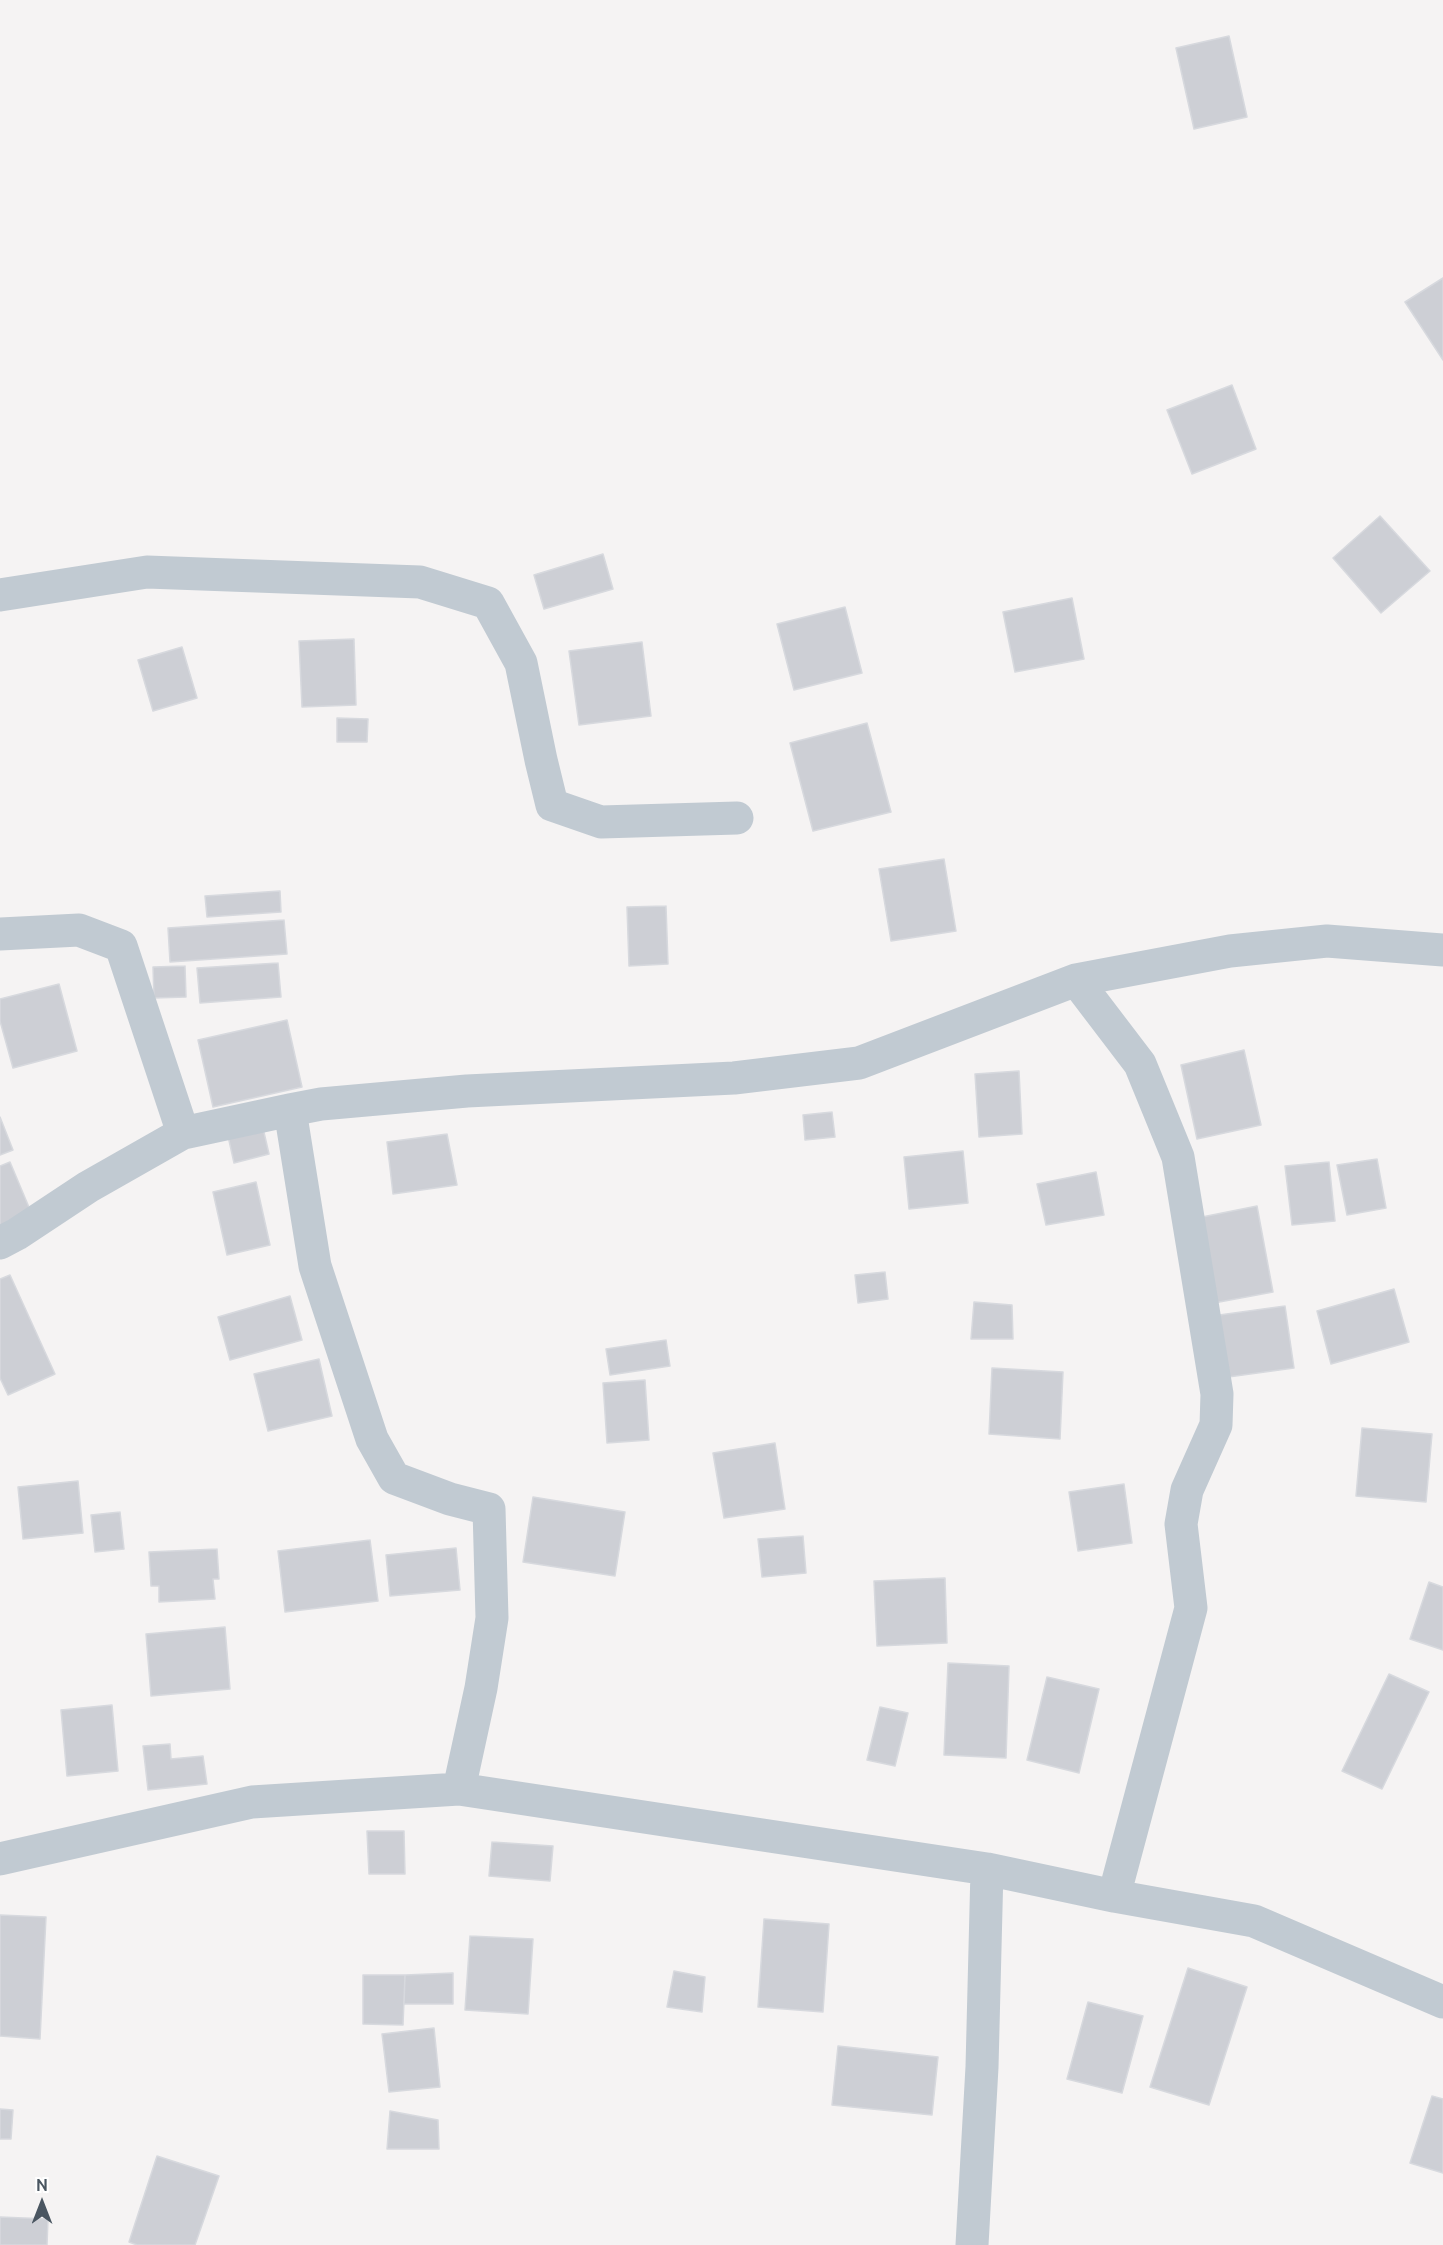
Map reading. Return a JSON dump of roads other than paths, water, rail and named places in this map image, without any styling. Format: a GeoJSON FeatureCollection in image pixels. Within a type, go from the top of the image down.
{"type":"FeatureCollection","features":[{"type":"Feature","properties":{"kind":"street"},"geometry":{"type":"LineString","coordinates":[[0,595],[147,573],[420,582],[488,603],[521,663],[552,805],[601,822],[737,818]]}},
{"type":"Feature","properties":{"kind":"street"},"geometry":{"type":"LineString","coordinates":[[0,934],[79,930],[121,946],[183,1133]]}},
{"type":"Feature","properties":{"kind":"street"},"geometry":{"type":"LineString","coordinates":[[0,1243],[88,1187],[183,1133],[290,1110],[321,1104],[467,1091],[734,1078],[859,1063],[1076,980],[1230,951],[1327,941],[1443,950]]}},
{"type":"Feature","properties":{"kind":"street"},"geometry":{"type":"LineString","coordinates":[[1076,980],[1140,1064],[1178,1157],[1217,1394],[1216,1425],[1187,1490],[1181,1524],[1191,1608],[1114,1896]]}},
{"type":"Feature","properties":{"kind":"street"},"geometry":{"type":"LineString","coordinates":[[290,1110],[315,1266],[372,1439],[394,1478],[450,1499],[489,1509],[492,1618],[481,1688],[459,1789]]}},
{"type":"Feature","properties":{"kind":"street"},"geometry":{"type":"LineString","coordinates":[[0,1859],[252,1802],[459,1789],[987,1869],[1114,1896],[1254,1921],[1443,2002]]}},
{"type":"Feature","properties":{"kind":"street"},"geometry":{"type":"LineString","coordinates":[[972,2245],[982,2067],[987,1869]]}}]}
